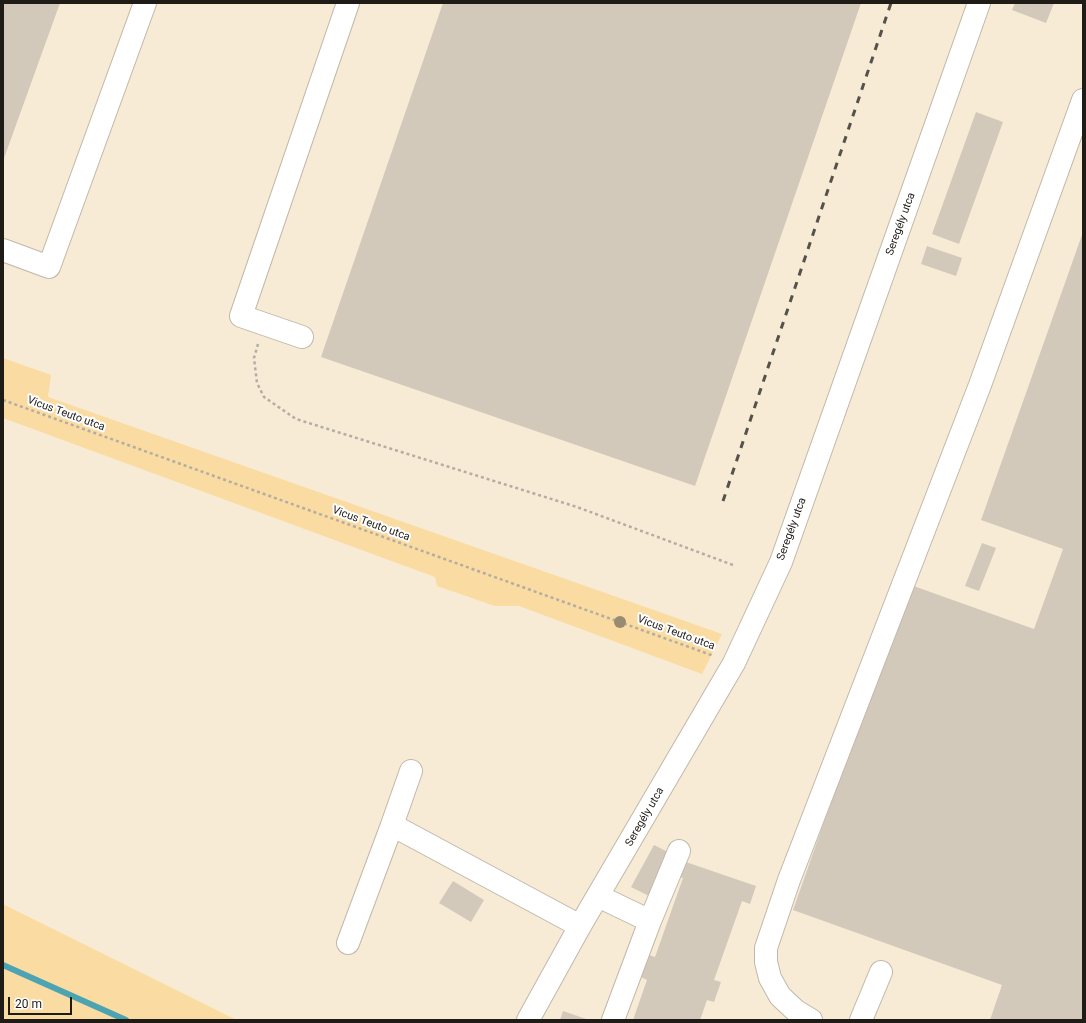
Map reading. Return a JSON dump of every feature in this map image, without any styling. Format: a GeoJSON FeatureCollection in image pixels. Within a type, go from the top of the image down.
{"type":"FeatureCollection","features":[{"type":"Feature","properties":{"kind":"street"},"geometry":{"type":"LineString","coordinates":[[3,250],[49,267],[145,3]]}},
{"type":"Feature","properties":{"kind":"street"},"geometry":{"type":"LineString","coordinates":[[302,337],[241,316],[348,3]]}},
{"type":"Feature","properties":{"kind":"street","name":"Seregély utca"},"geometry":{"type":"LineString","coordinates":[[528,1020],[580,926],[734,663],[781,562],[979,3]]}},
{"type":"Feature","properties":{"kind":"street"},"geometry":{"type":"LineString","coordinates":[[811,1020],[796,1011],[780,996],[770,978],[766,962],[766,948],[792,873],[980,385],[1083,100]]}},
{"type":"Feature","properties":{"kind":"street"},"geometry":{"type":"LineString","coordinates":[[348,943],[411,771]]}},
{"type":"Feature","properties":{"kind":"street"},"geometry":{"type":"LineString","coordinates":[[392,825],[580,926]]}},
{"type":"Feature","properties":{"kind":"street"},"geometry":{"type":"LineString","coordinates":[[613,1020],[650,921],[679,851]]}},
{"type":"Feature","properties":{"kind":"street"},"geometry":{"type":"LineString","coordinates":[[598,896],[650,921]]}},
{"type":"Feature","properties":{"kind":"street"},"geometry":{"type":"LineString","coordinates":[[861,1020],[881,972]]}},
{"type":"Feature","properties":{"kind":"path"},"geometry":{"type":"LineString","coordinates":[[263,324],[254,358],[257,383],[264,397],[296,419],[577,507],[732,565]]}},
{"type":"Feature","properties":{"kind":"path","name":"Vicus Teuto utca"},"geometry":{"type":"LineString","coordinates":[[3,400],[734,663]]}},
{"type":"Feature","properties":{"kind":"shaded area"},"geometry":{"type":"Polygon","coordinates":[[[3,3],[1083,3],[1083,1020],[237,1020],[3,904],[3,3]]]}},
{"type":"Feature","properties":{"kind":"shaded area"},"geometry":{"type":"Polygon","coordinates":[[[3,358],[51,375],[48,397],[722,634],[702,674],[519,606],[495,606],[437,586],[435,577],[3,418],[3,358]]]}},
{"type":"Feature","properties":{"kind":"shaded area"},"geometry":{"type":"Polygon","coordinates":[[[3,904],[237,1020],[3,1020],[3,904]]]}},
{"type":"Feature","properties":{"kind":"building"},"geometry":{"type":"Polygon","coordinates":[[[3,3],[60,3],[3,161],[3,3]]]}},
{"type":"Feature","properties":{"kind":"building"},"geometry":{"type":"Polygon","coordinates":[[[443,3],[861,3],[695,486],[321,357],[443,3]]]}},
{"type":"Feature","properties":{"kind":"building"},"geometry":{"type":"Polygon","coordinates":[[[1015,3],[1054,3],[1046,23],[1012,10],[1015,3]]]}},
{"type":"Feature","properties":{"kind":"building"},"geometry":{"type":"Polygon","coordinates":[[[976,112],[1003,122],[959,244],[932,234],[976,112]]]}},
{"type":"Feature","properties":{"kind":"building"},"geometry":{"type":"Polygon","coordinates":[[[1083,232],[1083,1020],[990,1020],[1002,985],[793,910],[908,584],[1034,629],[1063,549],[981,520],[1083,232]]]}},
{"type":"Feature","properties":{"kind":"building"},"geometry":{"type":"Polygon","coordinates":[[[927,246],[962,258],[956,276],[921,264],[927,246]]]}},
{"type":"Feature","properties":{"kind":"building"},"geometry":{"type":"Polygon","coordinates":[[[982,543],[996,548],[979,591],[965,586],[982,543]]]}},
{"type":"Feature","properties":{"kind":"building"},"geometry":{"type":"Polygon","coordinates":[[[654,845],[674,855],[649,896],[631,887],[654,845]]]}},
{"type":"Feature","properties":{"kind":"building"},"geometry":{"type":"Polygon","coordinates":[[[683,861],[756,886],[750,904],[742,901],[714,980],[721,982],[714,1002],[707,1000],[700,1020],[633,1020],[647,980],[641,977],[649,955],[655,957],[683,878],[677,877],[683,861]]]}},
{"type":"Feature","properties":{"kind":"building"},"geometry":{"type":"Polygon","coordinates":[[[453,881],[484,900],[471,922],[439,903],[453,881]]]}},
{"type":"Feature","properties":{"kind":"building"},"geometry":{"type":"Polygon","coordinates":[[[563,1011],[589,1020],[560,1020],[563,1011]]]}},
{"type":"Feature","properties":{"kind":"waterway"},"geometry":{"type":"LineString","coordinates":[[3,965],[126,1020]]}},
{"type":"Feature","properties":{"kind":"railway"},"geometry":{"type":"LineString","coordinates":[[723,501],[891,3]]}}]}
